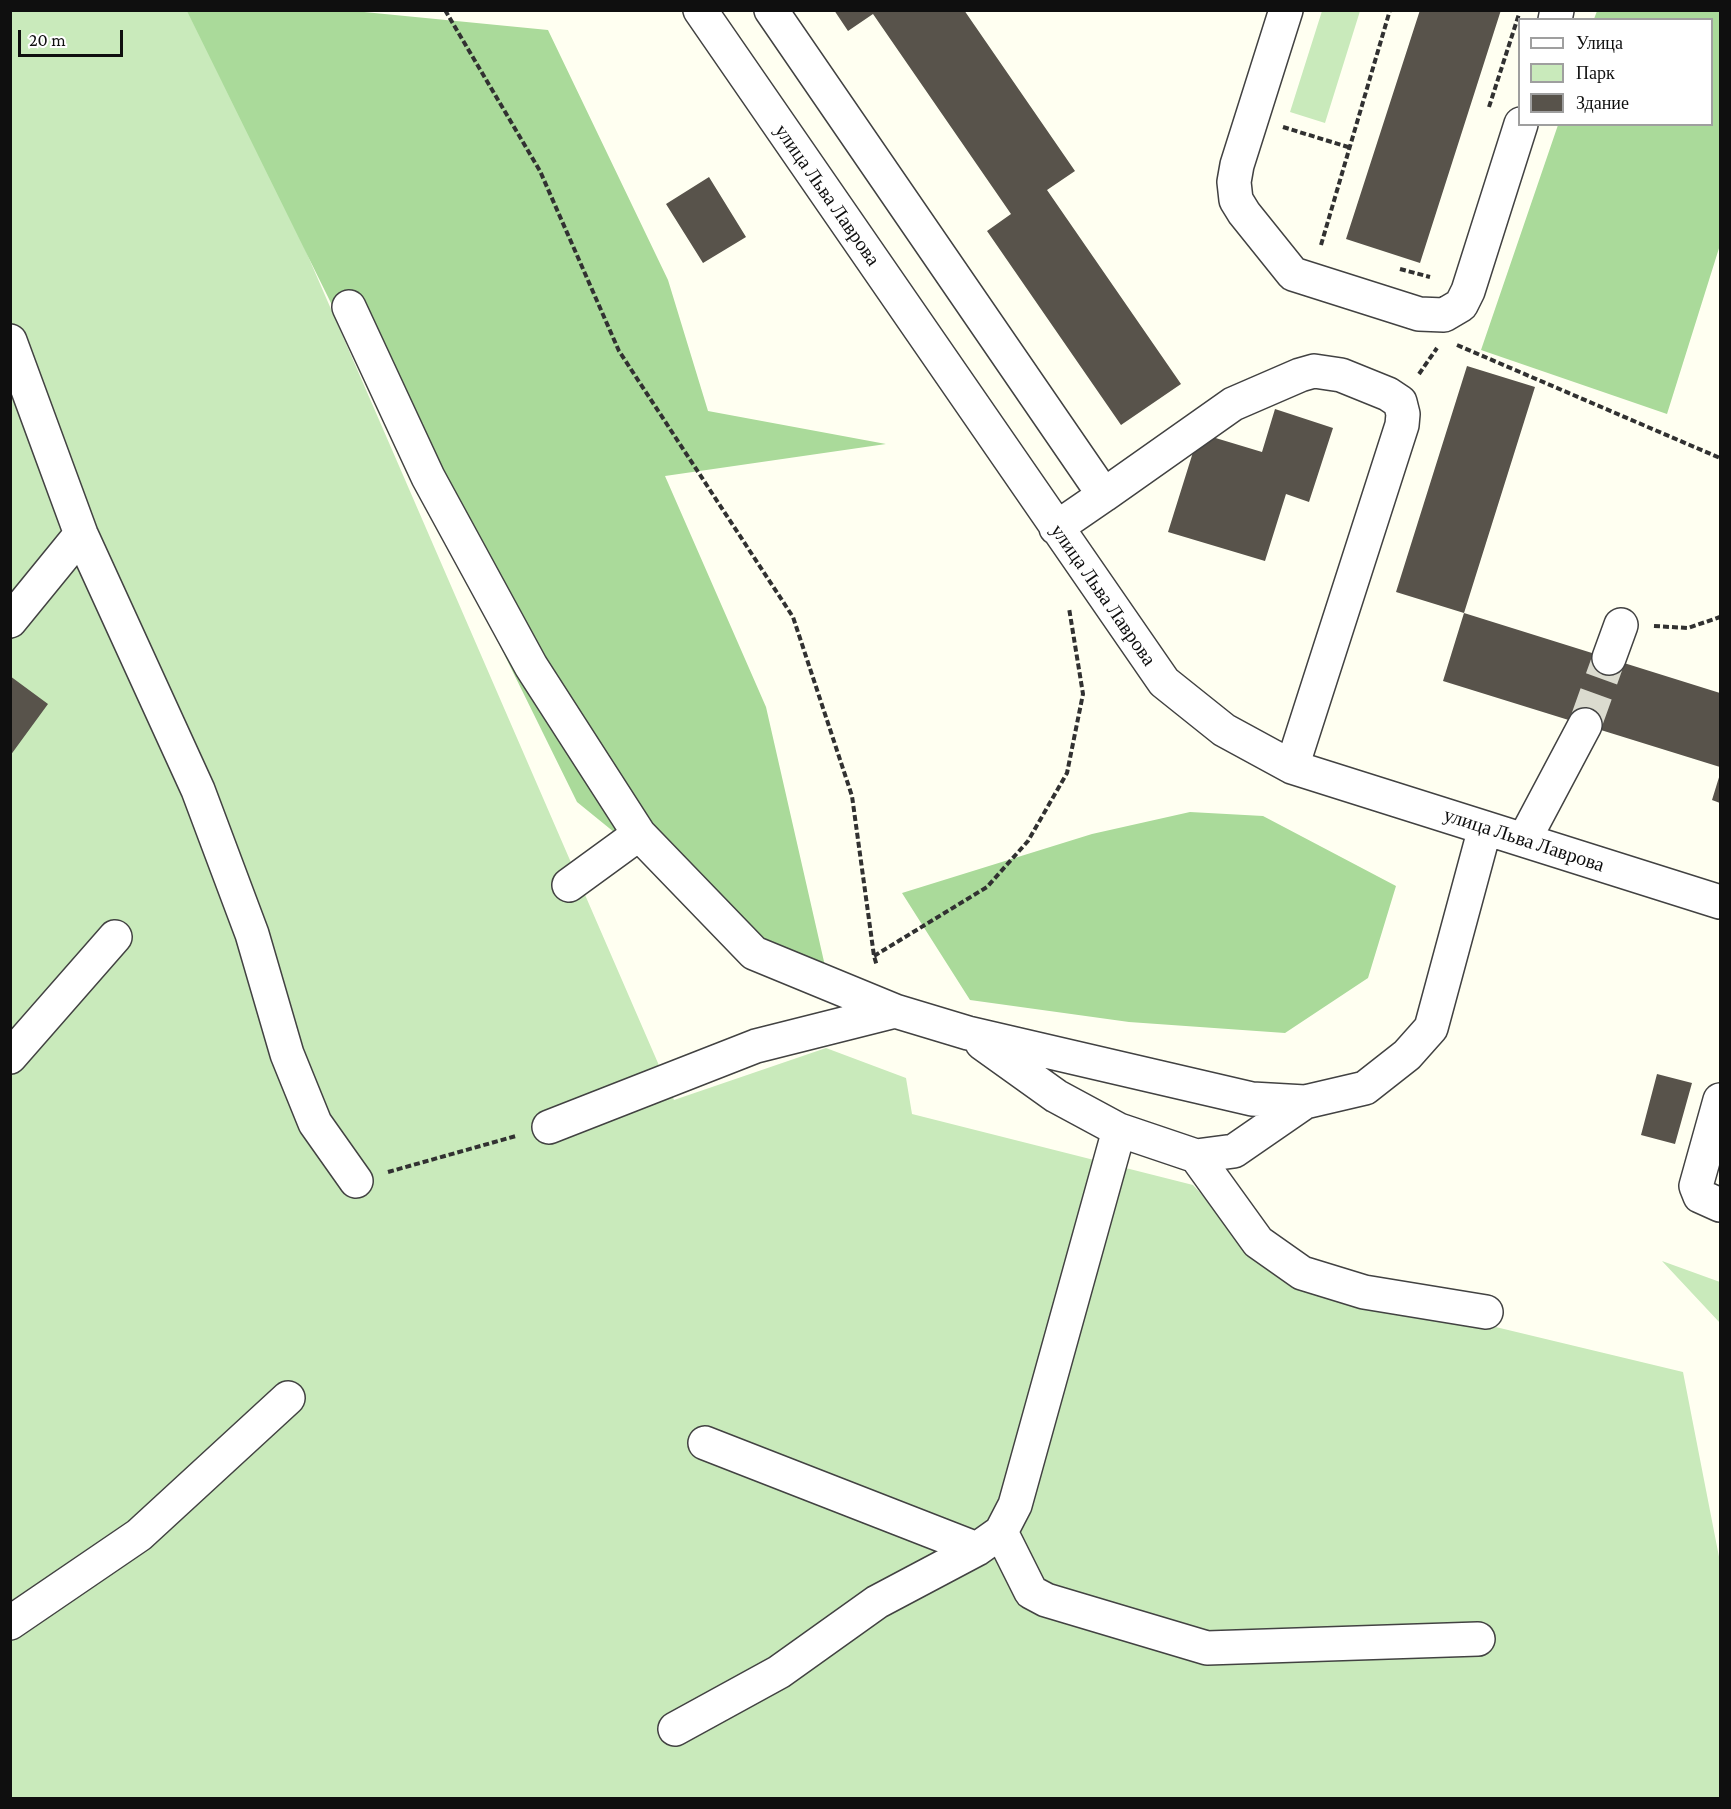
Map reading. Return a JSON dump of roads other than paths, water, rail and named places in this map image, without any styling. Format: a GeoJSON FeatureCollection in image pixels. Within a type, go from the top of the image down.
{"type":"FeatureCollection","features":[{"type":"Feature","properties":{"kind":"street","name":"улица Льва Лаврова"},"geometry":{"type":"LineString","coordinates":[[700,10],[1164,682],[1224,729],[1292,766],[1720,902]]}},
{"type":"Feature","properties":{"kind":"street"},"geometry":{"type":"LineString","coordinates":[[771,10],[1104,495]]}},
{"type":"Feature","properties":{"kind":"street"},"geometry":{"type":"LineString","coordinates":[[1286,10],[1237,165],[1234,182],[1236,200],[1293,274],[1419,314],[1445,326],[1461,305],[1468,291],[1520,126]]}},
{"type":"Feature","properties":{"kind":"street"},"geometry":{"type":"LineString","coordinates":[[349,307],[428,477],[526,656],[639,834],[754,953],[895,1011],[968,1033],[1252,1099],[1305,1102],[1365,1088],[1407,1055],[1431,1028],[1485,828]]}},
{"type":"Feature","properties":{"kind":"street"},"geometry":{"type":"LineString","coordinates":[[10,341],[81,534],[198,790],[252,934],[287,1054],[315,1123],[356,1181]]}},
{"type":"Feature","properties":{"kind":"street"},"geometry":{"type":"LineString","coordinates":[[1056,528],[1233,404],[1300,375],[1314,371],[1341,375],[1388,394],[1400,402],[1403,414],[1402,425],[1292,766]]}},
{"type":"Feature","properties":{"kind":"street"},"geometry":{"type":"LineString","coordinates":[[10,621],[81,534]]}},
{"type":"Feature","properties":{"kind":"street"},"geometry":{"type":"LineString","coordinates":[[1609,658],[1621,625]]}},
{"type":"Feature","properties":{"kind":"street"},"geometry":{"type":"LineString","coordinates":[[1524,840],[1585,725]]}},
{"type":"Feature","properties":{"kind":"street"},"geometry":{"type":"LineString","coordinates":[[569,885],[639,834]]}},
{"type":"Feature","properties":{"kind":"street"},"geometry":{"type":"LineString","coordinates":[[10,1058],[115,937]]}},
{"type":"Feature","properties":{"kind":"street"},"geometry":{"type":"LineString","coordinates":[[549,1127],[756,1046],[895,1011]]}},
{"type":"Feature","properties":{"kind":"street"},"geometry":{"type":"LineString","coordinates":[[968,1033],[1056,1096],[1119,1130],[1196,1156],[1234,1151],[1305,1102]]}},
{"type":"Feature","properties":{"kind":"street"},"geometry":{"type":"LineString","coordinates":[[1720,1100],[1696,1186],[1700,1196],[1720,1205]]}},
{"type":"Feature","properties":{"kind":"street"},"geometry":{"type":"LineString","coordinates":[[675,1729],[779,1672],[876,1602],[989,1540],[1015,1505],[1119,1130]]}},
{"type":"Feature","properties":{"kind":"street"},"geometry":{"type":"LineString","coordinates":[[1196,1156],[1258,1242],[1302,1273],[1364,1292],[1486,1312]]}},
{"type":"Feature","properties":{"kind":"street"},"geometry":{"type":"LineString","coordinates":[[10,1623],[139,1535],[288,1398]]}},
{"type":"Feature","properties":{"kind":"street"},"geometry":{"type":"LineString","coordinates":[[705,1443],[989,1540],[1031,1592],[1046,1600],[1207,1648],[1478,1639]]}},
{"type":"Feature","properties":{"kind":"tunnel"},"geometry":{"type":"LineString","coordinates":[[1585,725],[1609,658]]}}]}
